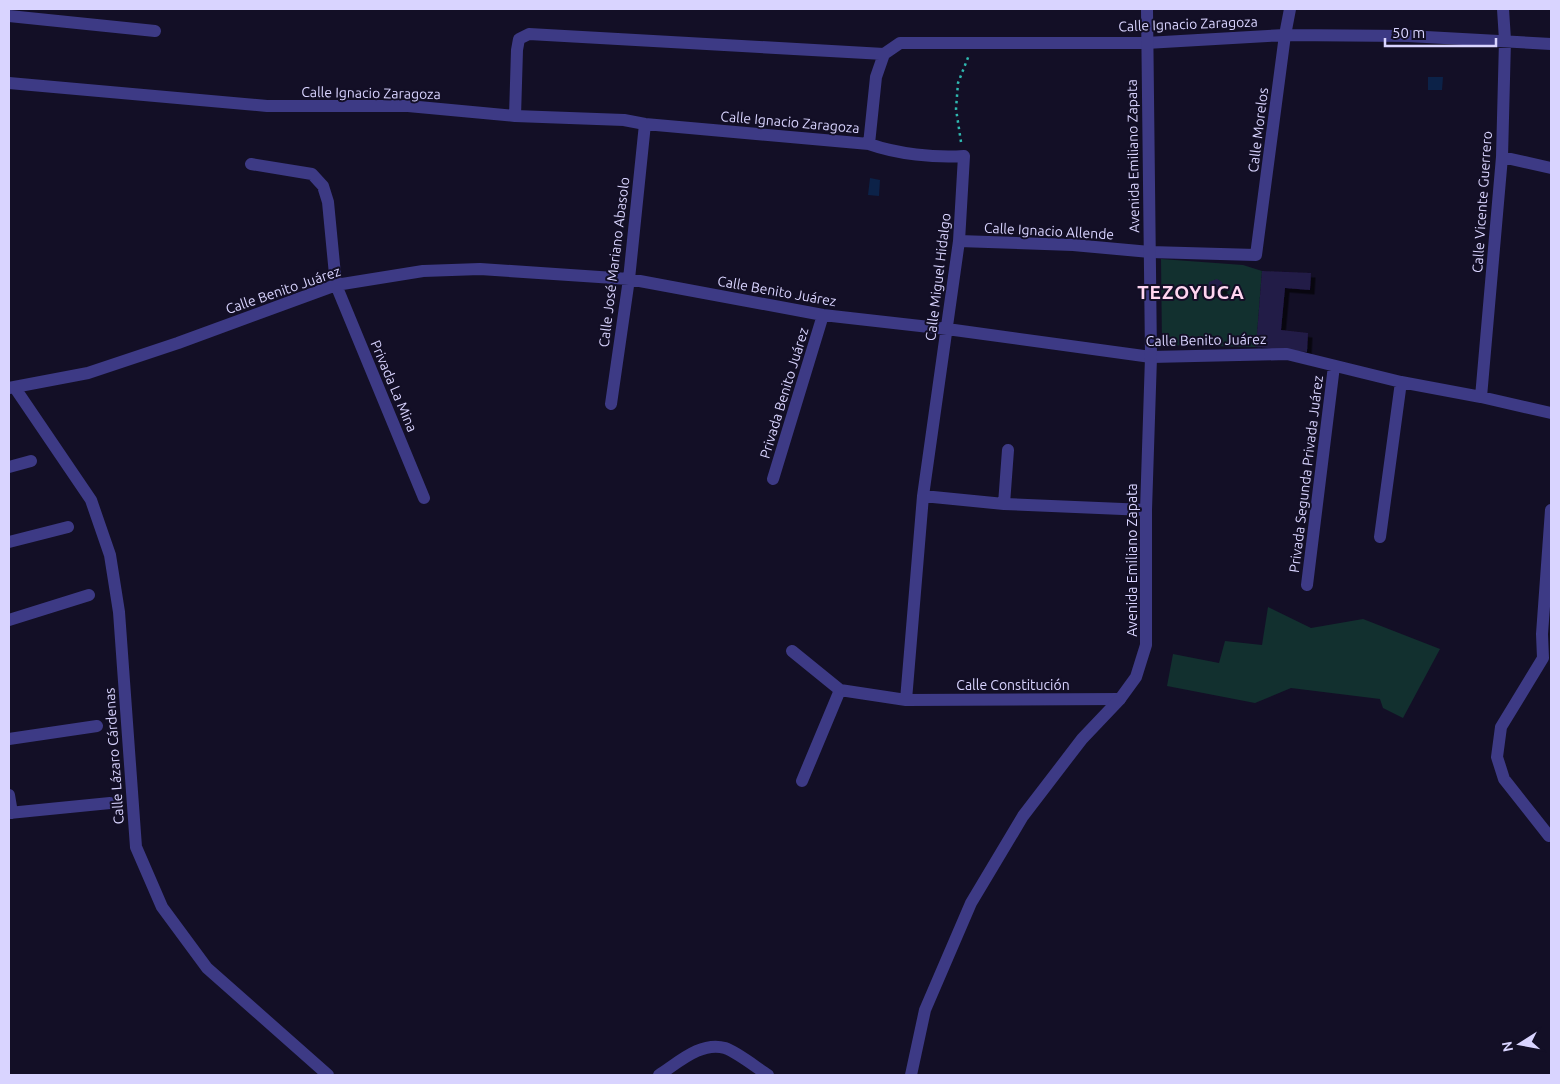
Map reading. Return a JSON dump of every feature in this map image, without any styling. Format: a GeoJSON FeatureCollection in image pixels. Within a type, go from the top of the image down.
{"type":"FeatureCollection","features":[{"type":"Feature","properties":{"kind":"street","name":"Avenida Emiliano Zapata"},"geometry":{"type":"LineString","coordinates":[[911,1075],[925,1010],[971,903],[1023,816],[1082,739],[1120,700],[1136,677],[1146,644],[1146,510],[1151,357],[1147,9]]}},
{"type":"Feature","properties":{"kind":"street","name":"Calle Morelos"},"geometry":{"type":"LineString","coordinates":[[1256,254],[1290,9]]}},
{"type":"Feature","properties":{"kind":"street","name":"Calle Vicente Guerrero"},"geometry":{"type":"LineString","coordinates":[[1481,397],[1502,157],[1505,40],[1503,9]]}},
{"type":"Feature","properties":{"kind":"street"},"geometry":{"type":"LineString","coordinates":[[9,16],[155,31]]}},
{"type":"Feature","properties":{"kind":"street"},"geometry":{"type":"LineString","coordinates":[[515,116],[517,50],[519,39],[529,34],[884,54]]}},
{"type":"Feature","properties":{"kind":"street","name":"Calle Ignacio Zaragoza"},"geometry":{"type":"LineString","coordinates":[[9,83],[267,106],[408,106],[515,116],[624,120],[645,124],[869,144],[876,77],[884,54],[900,43],[1146,42],[1285,35],[1408,36],[1551,44]]}},
{"type":"Feature","properties":{"kind":"street","name":"Calle José Mariano Abasolo"},"geometry":{"type":"LineString","coordinates":[[611,404],[630,279],[645,124]]}},
{"type":"Feature","properties":{"kind":"street"},"geometry":{"type":"LineString","coordinates":[[869,144],[884,149],[938,156],[964,156]]}},
{"type":"Feature","properties":{"kind":"street","name":"Calle Miguel Hidalgo"},"geometry":{"type":"LineString","coordinates":[[906,700],[923,496],[959,241],[964,156]]}},
{"type":"Feature","properties":{"kind":"street"},"geometry":{"type":"LineString","coordinates":[[1502,157],[1551,168]]}},
{"type":"Feature","properties":{"kind":"street","name":"Privada La Mina"},"geometry":{"type":"LineString","coordinates":[[251,164],[312,174],[323,186],[328,202],[336,285],[424,498]]}},
{"type":"Feature","properties":{"kind":"street","name":"Calle Ignacio Allende"},"geometry":{"type":"LineString","coordinates":[[959,241],[1073,245],[1150,252],[1256,254]]}},
{"type":"Feature","properties":{"kind":"street","name":"Calle Benito Juárez"},"geometry":{"type":"LineString","coordinates":[[12,388],[88,373],[178,343],[336,285],[423,271],[480,269],[630,279],[823,315],[947,329],[1151,357],[1287,354],[1401,382],[1481,397],[1551,413]]}},
{"type":"Feature","properties":{"kind":"street","name":"Privada Benito Juárez"},"geometry":{"type":"LineString","coordinates":[[773,479],[823,315]]}},
{"type":"Feature","properties":{"kind":"street","name":"Privada Segunda Privada Juárez"},"geometry":{"type":"LineString","coordinates":[[1308,585],[1334,366]]}},
{"type":"Feature","properties":{"kind":"street"},"geometry":{"type":"LineString","coordinates":[[1380,536],[1401,382]]}},
{"type":"Feature","properties":{"kind":"street","name":"Calle Lázaro Cárdenas"},"geometry":{"type":"LineString","coordinates":[[12,388],[91,500],[110,555],[119,612],[136,847],[162,907],[207,968],[328,1075]]}},
{"type":"Feature","properties":{"kind":"street"},"geometry":{"type":"LineString","coordinates":[[1004,504],[1008,450]]}},
{"type":"Feature","properties":{"kind":"street"},"geometry":{"type":"LineString","coordinates":[[9,467],[31,462]]}},
{"type":"Feature","properties":{"kind":"street"},"geometry":{"type":"LineString","coordinates":[[923,496],[1004,504],[1146,510]]}},
{"type":"Feature","properties":{"kind":"street"},"geometry":{"type":"LineString","coordinates":[[1549,836],[1504,779],[1497,758],[1501,727],[1547,660],[1542,634],[1551,510]]}},
{"type":"Feature","properties":{"kind":"street"},"geometry":{"type":"LineString","coordinates":[[9,542],[68,527]]}},
{"type":"Feature","properties":{"kind":"street"},"geometry":{"type":"LineString","coordinates":[[9,620],[90,595]]}},
{"type":"Feature","properties":{"kind":"street"},"geometry":{"type":"LineString","coordinates":[[792,652],[840,690],[802,781]]}},
{"type":"Feature","properties":{"kind":"street","name":"Calle Constitución"},"geometry":{"type":"LineString","coordinates":[[840,690],[906,700],[1120,700]]}},
{"type":"Feature","properties":{"kind":"street"},"geometry":{"type":"LineString","coordinates":[[9,739],[97,726]]}},
{"type":"Feature","properties":{"kind":"street"},"geometry":{"type":"LineString","coordinates":[[9,794],[10,813],[110,803]]}},
{"type":"Feature","properties":{"kind":"street"},"geometry":{"type":"LineString","coordinates":[[658,1075],[696,1052],[711,1046],[726,1048],[768,1075]]}},
{"type":"Feature","properties":{"kind":"path"},"geometry":{"type":"LineString","coordinates":[[964,156],[956,109],[958,83],[974,43]]}},
{"type":"Feature","properties":{"kind":"green space"},"geometry":{"type":"Polygon","coordinates":[[[1161,259],[1243,265],[1262,271],[1256,347],[1162,345],[1161,259]]]}},
{"type":"Feature","properties":{"kind":"green space"},"geometry":{"type":"Polygon","coordinates":[[[1268,607],[1311,628],[1363,619],[1440,649],[1403,718],[1383,708],[1380,699],[1291,688],[1255,703],[1167,686],[1173,654],[1219,663],[1225,641],[1262,645],[1268,607]]]}},
{"type":"Feature","properties":{"kind":"water"},"geometry":{"type":"Polygon","coordinates":[[[1428,77],[1443,77],[1442,90],[1428,90],[1428,77]]]}},
{"type":"Feature","properties":{"kind":"water"},"geometry":{"type":"Polygon","coordinates":[[[870,178],[880,180],[879,196],[868,195],[870,178]]]}},
{"type":"Feature","properties":{"kind":"building"},"geometry":{"type":"Polygon","coordinates":[[[1262,271],[1311,273],[1310,290],[1285,288],[1281,330],[1308,333],[1307,352],[1256,347],[1262,271]]]}},
{"type":"Feature","properties":{"kind":"building"},"geometry":{"type":"Polygon","coordinates":[[[1217,279],[1222,282],[1223,289],[1218,295],[1208,289],[1209,282],[1217,279]]]}},
{"type":"Feature","properties":{"kind":"district","name":"TEZOYUCA"},"geometry":{"type":"Point","coordinates":[1191,292]}}]}
